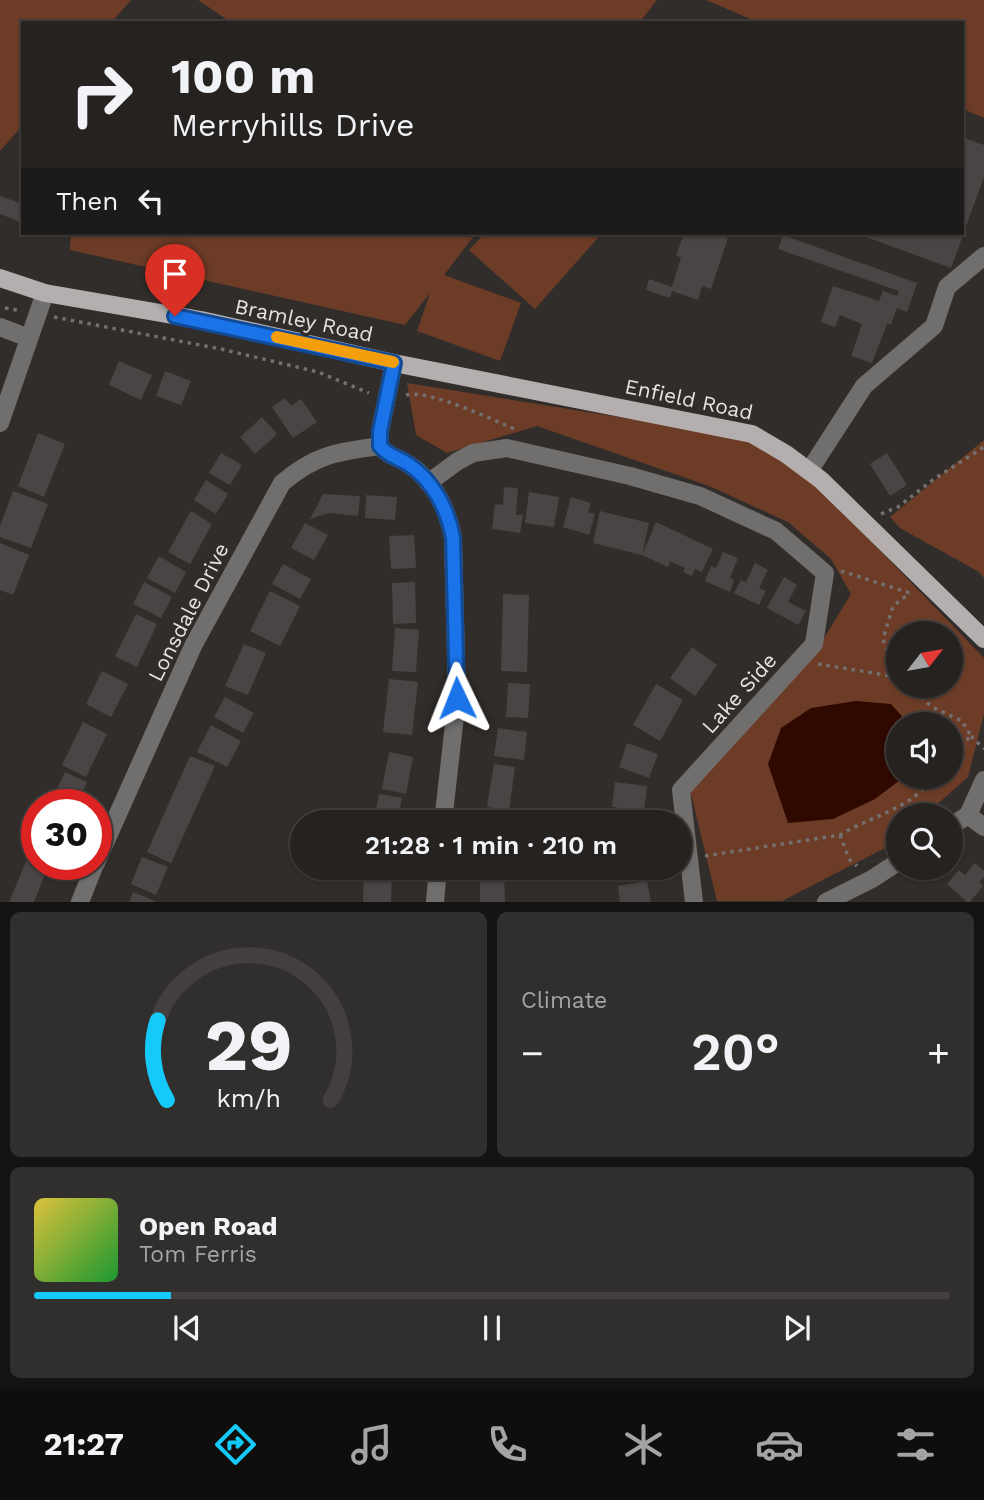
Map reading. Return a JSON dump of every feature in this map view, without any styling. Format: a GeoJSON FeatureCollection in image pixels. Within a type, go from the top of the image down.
{"type":"FeatureCollection","features":[{"type":"Feature","properties":{"kind":"main road","name":"Bramley Road"},"geometry":{"type":"LineString","coordinates":[[0,278],[45,293],[201,320],[394,363]]}},
{"type":"Feature","properties":{"kind":"main road","name":"Enfield Road"},"geometry":{"type":"LineString","coordinates":[[394,363],[752,434],[809,471],[984,639]]}},
{"type":"Feature","properties":{"kind":"street"},"geometry":{"type":"LineString","coordinates":[[809,471],[864,386],[934,326],[947,287],[984,256]]}},
{"type":"Feature","properties":{"kind":"street"},"geometry":{"type":"LineString","coordinates":[[0,423],[45,293]]}},
{"type":"Feature","properties":{"kind":"street"},"geometry":{"type":"LineString","coordinates":[[0,327],[29,338]]}},
{"type":"Feature","properties":{"kind":"street"},"geometry":{"type":"LineString","coordinates":[[394,363],[380,446],[390,456],[409,464],[428,483],[450,519],[453,538],[457,698],[444,810]]}},
{"type":"Feature","properties":{"kind":"street","name":"Lonsdale Drive"},"geometry":{"type":"LineString","coordinates":[[112,828],[193,646],[282,483],[317,458],[380,446]]}},
{"type":"Feature","properties":{"kind":"street","name":"Lake Side"},"geometry":{"type":"LineString","coordinates":[[428,483],[473,453],[507,448],[630,476],[699,496],[776,531],[825,573],[814,644],[681,790],[684,810]]}},
{"type":"Feature","properties":{"kind":"street"},"geometry":{"type":"LineString","coordinates":[[963,818],[968,815],[984,780]]}},
{"type":"Feature","properties":{"kind":"street"},"geometry":{"type":"LineString","coordinates":[[968,815],[984,827]]}},
{"type":"Feature","properties":{"kind":"street"},"geometry":{"type":"LineString","coordinates":[[826,901],[886,870]]}},
{"type":"Feature","properties":{"kind":"street","name":"Lonsdale Drive"},"geometry":{"type":"LineString","coordinates":[[80,901],[89,880]]}},
{"type":"Feature","properties":{"kind":"street"},"geometry":{"type":"LineString","coordinates":[[435,901],[437,880]]}},
{"type":"Feature","properties":{"kind":"street","name":"Lake Side"},"geometry":{"type":"LineString","coordinates":[[692,880],[694,901]]}},
{"type":"Feature","properties":{"kind":"path"},"geometry":{"type":"LineString","coordinates":[[0,307],[221,349],[318,372],[386,399],[415,392],[517,430]]}},
{"type":"Feature","properties":{"kind":"path"},"geometry":{"type":"LineString","coordinates":[[864,522],[898,507],[934,479],[984,447]]}},
{"type":"Feature","properties":{"kind":"path"},"geometry":{"type":"LineString","coordinates":[[836,570],[910,593],[919,601]]}},
{"type":"Feature","properties":{"kind":"path"},"geometry":{"type":"LineString","coordinates":[[888,621],[893,606],[910,593]]}},
{"type":"Feature","properties":{"kind":"path"},"geometry":{"type":"LineString","coordinates":[[886,629],[883,639],[886,647]]}},
{"type":"Feature","properties":{"kind":"path"},"geometry":{"type":"LineString","coordinates":[[799,660],[886,675]]}},
{"type":"Feature","properties":{"kind":"path"},"geometry":{"type":"LineString","coordinates":[[922,698],[932,707],[962,721],[971,736],[984,749]]}},
{"type":"Feature","properties":{"kind":"path"},"geometry":{"type":"LineString","coordinates":[[963,743],[971,736]]}},
{"type":"Feature","properties":{"kind":"path"},"geometry":{"type":"LineString","coordinates":[[692,859],[840,835],[893,811],[922,789]]}},
{"type":"Feature","properties":{"kind":"path"},"geometry":{"type":"LineString","coordinates":[[840,835],[849,859]]}},
{"type":"Feature","properties":{"kind":"shaded area"},"geometry":{"type":"Polygon","coordinates":[[[0,0],[131,0],[113,21],[21,21],[21,127],[0,151],[0,0]]]}},
{"type":"Feature","properties":{"kind":"shaded area"},"geometry":{"type":"Polygon","coordinates":[[[198,0],[657,0],[641,21],[229,21],[198,0]]]}},
{"type":"Feature","properties":{"kind":"shaded area"},"geometry":{"type":"Polygon","coordinates":[[[706,0],[984,0],[984,118],[964,109],[964,21],[755,21],[706,0]]]}},
{"type":"Feature","properties":{"kind":"shaded area"},"geometry":{"type":"Polygon","coordinates":[[[71,235],[474,235],[444,275],[521,303],[500,361],[417,331],[430,293],[405,325],[70,250],[71,235]]]}},
{"type":"Feature","properties":{"kind":"shaded area"},"geometry":{"type":"Polygon","coordinates":[[[483,235],[600,235],[535,309],[469,250],[483,235]]]}},
{"type":"Feature","properties":{"kind":"shaded area"},"geometry":{"type":"Polygon","coordinates":[[[407,383],[749,438],[818,486],[948,621],[886,621],[886,698],[963,698],[963,636],[984,658],[984,714],[968,777],[963,781],[963,712],[886,712],[886,789],[954,789],[939,803],[886,803],[886,847],[782,901],[717,901],[690,790],[818,648],[851,594],[831,559],[788,522],[709,486],[537,426],[447,453],[416,435],[407,383]]]}},
{"type":"Feature","properties":{"kind":"shaded area"},"geometry":{"type":"Polygon","coordinates":[[[984,440],[984,578],[979,572],[900,528],[890,517],[984,440]]]}},
{"type":"Feature","properties":{"kind":"shaded area"},"geometry":{"type":"Polygon","coordinates":[[[856,701],[891,704],[898,712],[886,712],[886,789],[888,789],[875,799],[833,819],[788,823],[768,764],[781,728],[811,708],[856,701]]]}},
{"type":"Feature","properties":{"kind":"building"},"geometry":{"type":"Polygon","coordinates":[[[964,138],[984,145],[984,177],[964,232],[964,138]]]}},
{"type":"Feature","properties":{"kind":"building"},"geometry":{"type":"Polygon","coordinates":[[[0,196],[21,203],[21,222],[0,214],[0,196]]]}},
{"type":"Feature","properties":{"kind":"building"},"geometry":{"type":"Polygon","coordinates":[[[683,235],[718,235],[728,238],[711,289],[702,286],[698,300],[672,291],[670,298],[646,290],[649,279],[672,287],[681,257],[676,256],[683,235]]]}},
{"type":"Feature","properties":{"kind":"building"},"geometry":{"type":"Polygon","coordinates":[[[783,235],[917,283],[907,312],[897,308],[891,324],[887,324],[872,363],[851,356],[862,324],[840,315],[835,327],[821,322],[833,286],[879,301],[883,291],[897,296],[899,291],[778,249],[783,235]]]}},
{"type":"Feature","properties":{"kind":"building"},"geometry":{"type":"Polygon","coordinates":[[[860,235],[963,235],[951,268],[860,235]]]}},
{"type":"Feature","properties":{"kind":"building"},"geometry":{"type":"Polygon","coordinates":[[[119,361],[152,375],[141,400],[109,385],[119,361]]]}},
{"type":"Feature","properties":{"kind":"building"},"geometry":{"type":"Polygon","coordinates":[[[165,371],[191,381],[181,405],[156,396],[165,371]]]}},
{"type":"Feature","properties":{"kind":"building"},"geometry":{"type":"Polygon","coordinates":[[[285,398],[291,406],[301,399],[317,422],[293,438],[272,407],[285,398]]]}},
{"type":"Feature","properties":{"kind":"building"},"geometry":{"type":"Polygon","coordinates":[[[262,417],[277,434],[255,454],[240,437],[262,417]]]}},
{"type":"Feature","properties":{"kind":"building"},"geometry":{"type":"Polygon","coordinates":[[[38,433],[65,444],[44,497],[18,486],[38,433]]]}},
{"type":"Feature","properties":{"kind":"building"},"geometry":{"type":"Polygon","coordinates":[[[221,453],[242,465],[230,485],[209,473],[221,453]]]}},
{"type":"Feature","properties":{"kind":"building"},"geometry":{"type":"Polygon","coordinates":[[[887,453],[907,485],[890,496],[870,464],[887,453]]]}},
{"type":"Feature","properties":{"kind":"building"},"geometry":{"type":"Polygon","coordinates":[[[206,480],[228,494],[216,514],[194,500],[206,480]]]}},
{"type":"Feature","properties":{"kind":"building"},"geometry":{"type":"Polygon","coordinates":[[[504,487],[518,488],[516,515],[523,515],[520,533],[492,529],[495,504],[503,505],[504,487]]]}},
{"type":"Feature","properties":{"kind":"building"},"geometry":{"type":"Polygon","coordinates":[[[13,491],[48,504],[31,548],[0,537],[0,526],[13,491]]]}},
{"type":"Feature","properties":{"kind":"building"},"geometry":{"type":"Polygon","coordinates":[[[529,492],[559,497],[554,527],[525,523],[529,492]]]}},
{"type":"Feature","properties":{"kind":"building"},"geometry":{"type":"Polygon","coordinates":[[[323,494],[360,496],[358,516],[329,513],[310,519],[323,494]]]}},
{"type":"Feature","properties":{"kind":"building"},"geometry":{"type":"Polygon","coordinates":[[[366,495],[397,497],[395,520],[365,518],[366,495]]]}},
{"type":"Feature","properties":{"kind":"building"},"geometry":{"type":"Polygon","coordinates":[[[571,497],[591,503],[588,512],[595,514],[589,535],[563,527],[571,497]]]}},
{"type":"Feature","properties":{"kind":"building"},"geometry":{"type":"Polygon","coordinates":[[[191,511],[212,524],[190,564],[168,552],[191,511]]]}},
{"type":"Feature","properties":{"kind":"building"},"geometry":{"type":"Polygon","coordinates":[[[600,511],[649,523],[642,555],[593,543],[600,511]]]}},
{"type":"Feature","properties":{"kind":"building"},"geometry":{"type":"Polygon","coordinates":[[[656,522],[713,549],[702,572],[695,569],[692,576],[683,572],[685,568],[670,561],[668,567],[642,555],[656,522]]]}},
{"type":"Feature","properties":{"kind":"building"},"geometry":{"type":"Polygon","coordinates":[[[305,523],[328,535],[314,560],[291,548],[305,523]]]}},
{"type":"Feature","properties":{"kind":"building"},"geometry":{"type":"Polygon","coordinates":[[[414,535],[416,568],[391,569],[389,536],[414,535]]]}},
{"type":"Feature","properties":{"kind":"building"},"geometry":{"type":"Polygon","coordinates":[[[0,543],[29,555],[13,595],[0,590],[0,543]]]}},
{"type":"Feature","properties":{"kind":"building"},"geometry":{"type":"Polygon","coordinates":[[[723,552],[738,558],[730,578],[734,580],[730,592],[705,581],[711,566],[716,568],[723,552]]]}},
{"type":"Feature","properties":{"kind":"building"},"geometry":{"type":"Polygon","coordinates":[[[159,556],[186,572],[175,593],[147,578],[159,556]]]}},
{"type":"Feature","properties":{"kind":"building"},"geometry":{"type":"Polygon","coordinates":[[[755,563],[768,570],[759,588],[766,591],[759,605],[734,593],[741,580],[746,582],[755,563]]]}},
{"type":"Feature","properties":{"kind":"building"},"geometry":{"type":"Polygon","coordinates":[[[283,564],[311,579],[300,599],[272,584],[283,564]]]}},
{"type":"Feature","properties":{"kind":"building"},"geometry":{"type":"Polygon","coordinates":[[[784,577],[797,585],[788,602],[806,611],[798,625],[767,608],[784,577]]]}},
{"type":"Feature","properties":{"kind":"building"},"geometry":{"type":"Polygon","coordinates":[[[144,582],[172,597],[161,618],[133,604],[144,582]]]}},
{"type":"Feature","properties":{"kind":"building"},"geometry":{"type":"Polygon","coordinates":[[[415,582],[416,623],[393,624],[392,583],[415,582]]]}},
{"type":"Feature","properties":{"kind":"building"},"geometry":{"type":"Polygon","coordinates":[[[270,591],[300,606],[280,646],[250,631],[270,591]]]}},
{"type":"Feature","properties":{"kind":"building"},"geometry":{"type":"Polygon","coordinates":[[[503,594],[529,595],[527,672],[501,671],[503,594]]]}},
{"type":"Feature","properties":{"kind":"building"},"geometry":{"type":"Polygon","coordinates":[[[136,614],[157,624],[137,667],[115,656],[136,614]]]}},
{"type":"Feature","properties":{"kind":"building"},"geometry":{"type":"Polygon","coordinates":[[[395,628],[419,630],[416,672],[392,671],[395,628]]]}},
{"type":"Feature","properties":{"kind":"building"},"geometry":{"type":"Polygon","coordinates":[[[244,644],[266,653],[248,695],[225,686],[244,644]]]}},
{"type":"Feature","properties":{"kind":"building"},"geometry":{"type":"Polygon","coordinates":[[[692,647],[717,665],[695,696],[670,678],[692,647]]]}},
{"type":"Feature","properties":{"kind":"building"},"geometry":{"type":"Polygon","coordinates":[[[102,671],[128,684],[111,717],[86,704],[102,671]]]}},
{"type":"Feature","properties":{"kind":"building"},"geometry":{"type":"Polygon","coordinates":[[[389,679],[418,682],[412,735],[383,732],[389,679]]]}},
{"type":"Feature","properties":{"kind":"building"},"geometry":{"type":"Polygon","coordinates":[[[508,683],[530,684],[528,718],[506,717],[508,683]]]}},
{"type":"Feature","properties":{"kind":"building"},"geometry":{"type":"Polygon","coordinates":[[[656,684],[683,700],[660,741],[633,725],[656,684]]]}},
{"type":"Feature","properties":{"kind":"building"},"geometry":{"type":"Polygon","coordinates":[[[225,697],[254,713],[243,733],[214,717],[225,697]]]}},
{"type":"Feature","properties":{"kind":"building"},"geometry":{"type":"Polygon","coordinates":[[[83,722],[107,734],[86,777],[62,765],[83,722]]]}},
{"type":"Feature","properties":{"kind":"building"},"geometry":{"type":"Polygon","coordinates":[[[211,725],[241,741],[227,767],[197,752],[211,725]]]}},
{"type":"Feature","properties":{"kind":"building"},"geometry":{"type":"Polygon","coordinates":[[[498,728],[527,732],[524,760],[494,756],[498,728]]]}},
{"type":"Feature","properties":{"kind":"building"},"geometry":{"type":"Polygon","coordinates":[[[627,743],[658,754],[649,778],[619,767],[627,743]]]}},
{"type":"Feature","properties":{"kind":"building"},"geometry":{"type":"Polygon","coordinates":[[[389,752],[413,757],[406,794],[382,789],[389,752]]]}},
{"type":"Feature","properties":{"kind":"building"},"geometry":{"type":"Polygon","coordinates":[[[190,756],[215,766],[171,863],[147,852],[190,756]]]}},
{"type":"Feature","properties":{"kind":"building"},"geometry":{"type":"Polygon","coordinates":[[[494,764],[515,767],[509,810],[487,807],[494,764]]]}},
{"type":"Feature","properties":{"kind":"building"},"geometry":{"type":"Polygon","coordinates":[[[65,772],[87,782],[84,789],[57,789],[65,772]]]}},
{"type":"Feature","properties":{"kind":"building"},"geometry":{"type":"Polygon","coordinates":[[[615,782],[647,786],[644,810],[612,807],[615,782]]]}},
{"type":"Feature","properties":{"kind":"building"},"geometry":{"type":"Polygon","coordinates":[[[379,794],[402,798],[400,810],[376,810],[379,794]]]}},
{"type":"Feature","properties":{"kind":"building"},"geometry":{"type":"Polygon","coordinates":[[[142,857],[168,867],[156,895],[131,884],[142,857]]]}},
{"type":"Feature","properties":{"kind":"building"},"geometry":{"type":"Polygon","coordinates":[[[975,863],[984,871],[984,877],[979,882],[983,886],[970,902],[947,884],[950,880],[963,880],[963,873],[965,875],[975,863]]]}},
{"type":"Feature","properties":{"kind":"building"},"geometry":{"type":"Polygon","coordinates":[[[21,873],[21,880],[43,880],[34,902],[9,902],[21,873]]]}},
{"type":"Feature","properties":{"kind":"building"},"geometry":{"type":"Polygon","coordinates":[[[364,880],[392,880],[391,902],[363,902],[364,880]]]}},
{"type":"Feature","properties":{"kind":"building"},"geometry":{"type":"Polygon","coordinates":[[[480,880],[504,880],[505,902],[480,902],[480,880]]]}},
{"type":"Feature","properties":{"kind":"building"},"geometry":{"type":"Polygon","coordinates":[[[647,881],[651,902],[620,902],[618,886],[647,881]]]}},
{"type":"Feature","properties":{"kind":"building"},"geometry":{"type":"Polygon","coordinates":[[[133,892],[155,901],[155,902],[129,902],[133,892]]]}},
{"type":"Feature","properties":{"kind":"slow traffic"},"geometry":{"type":"LineString","coordinates":[[277,337],[393,362]]}},
{"type":"Feature","properties":{"kind":"route"},"geometry":{"type":"LineString","coordinates":[[175,316],[394,363],[380,431],[380,446],[385,453],[409,464],[419,473],[442,503],[450,519],[453,538],[457,698]]}}]}
